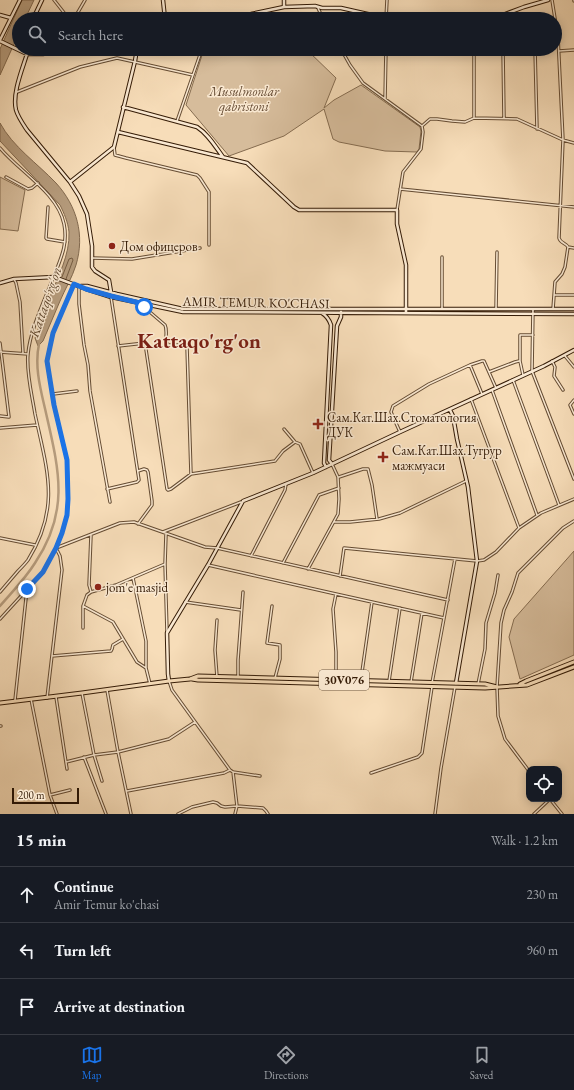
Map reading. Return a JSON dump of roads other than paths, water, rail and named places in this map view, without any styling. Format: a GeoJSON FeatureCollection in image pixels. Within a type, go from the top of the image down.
{"type":"FeatureCollection","features":[{"type":"Feature","properties":{"kind":"main road","name":"30V076"},"geometry":{"type":"LineString","coordinates":[[518,685],[574,662]]}},
{"type":"Feature","properties":{"kind":"main road","name":"30V076"},"geometry":{"type":"LineString","coordinates":[[455,685],[485,688],[527,685],[574,666]]}},
{"type":"Feature","properties":{"kind":"main road","name":"30V076"},"geometry":{"type":"LineString","coordinates":[[190,679],[198,676],[411,682],[432,685]]}},
{"type":"Feature","properties":{"kind":"main road","name":"30V076"},"geometry":{"type":"LineString","coordinates":[[0,703],[190,679],[432,685],[485,684],[497,687]]}},
{"type":"Feature","properties":{"kind":"street"},"geometry":{"type":"LineString","coordinates":[[14,12],[20,0]]}},
{"type":"Feature","properties":{"kind":"street"},"geometry":{"type":"LineString","coordinates":[[36,12],[42,0]]}},
{"type":"Feature","properties":{"kind":"street"},"geometry":{"type":"LineString","coordinates":[[54,0],[63,12]]}},
{"type":"Feature","properties":{"kind":"street"},"geometry":{"type":"LineString","coordinates":[[78,12],[85,0]]}},
{"type":"Feature","properties":{"kind":"street"},"geometry":{"type":"LineString","coordinates":[[163,0],[164,12]]}},
{"type":"Feature","properties":{"kind":"street"},"geometry":{"type":"LineString","coordinates":[[284,0],[284,7]]}},
{"type":"Feature","properties":{"kind":"street"},"geometry":{"type":"LineString","coordinates":[[386,12],[387,0]]}},
{"type":"Feature","properties":{"kind":"street"},"geometry":{"type":"LineString","coordinates":[[512,12],[548,0]]}},
{"type":"Feature","properties":{"kind":"street"},"geometry":{"type":"LineString","coordinates":[[552,0],[554,12]]}},
{"type":"Feature","properties":{"kind":"street"},"geometry":{"type":"LineString","coordinates":[[260,12],[284,7],[315,6],[322,8],[341,8],[359,12]]}},
{"type":"Feature","properties":{"kind":"street"},"geometry":{"type":"LineString","coordinates":[[318,6],[320,12]]}},
{"type":"Feature","properties":{"kind":"street"},"geometry":{"type":"LineString","coordinates":[[0,15],[11,18],[0,41],[12,47]]}},
{"type":"Feature","properties":{"kind":"street"},"geometry":{"type":"LineString","coordinates":[[562,51],[574,50]]}},
{"type":"Feature","properties":{"kind":"street"},"geometry":{"type":"LineString","coordinates":[[25,56],[16,92],[16,111],[20,121],[70,182],[79,196],[87,214],[92,246],[92,267],[109,280],[139,480],[137,482],[107,489]]}},
{"type":"Feature","properties":{"kind":"street"},"geometry":{"type":"LineString","coordinates":[[136,56],[114,147],[116,155],[197,175],[209,192],[209,245]]}},
{"type":"Feature","properties":{"kind":"street"},"geometry":{"type":"LineString","coordinates":[[177,121],[200,56]]}},
{"type":"Feature","properties":{"kind":"street"},"geometry":{"type":"LineString","coordinates":[[345,56],[350,66],[363,83],[422,126],[423,132],[421,149],[403,172],[397,210],[397,224],[406,265],[406,313]]}},
{"type":"Feature","properties":{"kind":"street"},"geometry":{"type":"LineString","coordinates":[[385,99],[386,56]]}},
{"type":"Feature","properties":{"kind":"street"},"geometry":{"type":"LineString","coordinates":[[474,56],[474,118]]}},
{"type":"Feature","properties":{"kind":"street"},"geometry":{"type":"LineString","coordinates":[[503,56],[504,118]]}},
{"type":"Feature","properties":{"kind":"street"},"geometry":{"type":"LineString","coordinates":[[535,56],[537,129]]}},
{"type":"Feature","properties":{"kind":"street"},"geometry":{"type":"LineString","coordinates":[[559,56],[563,140],[559,238],[568,245],[568,247],[574,248]]}},
{"type":"Feature","properties":{"kind":"street"},"geometry":{"type":"LineString","coordinates":[[16,92],[80,66],[117,58],[193,75]]}},
{"type":"Feature","properties":{"kind":"street"},"geometry":{"type":"LineString","coordinates":[[124,107],[177,121],[202,130],[223,158]]}},
{"type":"Feature","properties":{"kind":"street"},"geometry":{"type":"LineString","coordinates":[[422,126],[430,119],[465,122],[474,118],[517,119],[563,140],[574,143]]}},
{"type":"Feature","properties":{"kind":"street"},"geometry":{"type":"LineString","coordinates":[[118,132],[250,165],[299,210],[397,210]]}},
{"type":"Feature","properties":{"kind":"street"},"geometry":{"type":"LineString","coordinates":[[70,182],[114,147]]}},
{"type":"Feature","properties":{"kind":"street"},"geometry":{"type":"LineString","coordinates":[[0,148],[38,183],[50,198],[60,212],[65,233],[64,249],[55,277],[33,331],[28,354],[30,387],[37,425],[47,465],[49,492],[47,516],[36,545],[27,561],[0,592]]}},
{"type":"Feature","properties":{"kind":"street"},"geometry":{"type":"LineString","coordinates":[[6,177],[28,189],[32,188],[38,183]]}},
{"type":"Feature","properties":{"kind":"street"},"geometry":{"type":"LineString","coordinates":[[400,189],[574,207]]}},
{"type":"Feature","properties":{"kind":"street"},"geometry":{"type":"LineString","coordinates":[[48,207],[46,238],[65,242]]}},
{"type":"Feature","properties":{"kind":"street"},"geometry":{"type":"LineString","coordinates":[[553,309],[555,282],[562,274],[565,267],[568,247]]}},
{"type":"Feature","properties":{"kind":"street"},"geometry":{"type":"LineString","coordinates":[[92,258],[132,259],[200,248]]}},
{"type":"Feature","properties":{"kind":"street"},"geometry":{"type":"LineString","coordinates":[[496,309],[497,252]]}},
{"type":"Feature","properties":{"kind":"street"},"geometry":{"type":"LineString","coordinates":[[442,257],[442,309]]}},
{"type":"Feature","properties":{"kind":"street"},"geometry":{"type":"LineString","coordinates":[[0,283],[14,279],[55,277],[79,286],[80,310],[88,365],[90,391],[110,502]]}},
{"type":"Feature","properties":{"kind":"street"},"geometry":{"type":"LineString","coordinates":[[14,279],[20,302],[23,353]]}},
{"type":"Feature","properties":{"kind":"street"},"geometry":{"type":"LineString","coordinates":[[0,619],[43,572],[56,548],[67,515],[67,460],[52,394],[47,361],[53,333],[72,284]]}},
{"type":"Feature","properties":{"kind":"street","name":"AMIR TEMUR KO'CHASI"},"geometry":{"type":"LineString","coordinates":[[79,286],[87,286],[177,308],[221,311],[574,314]]}},
{"type":"Feature","properties":{"kind":"street","name":"AMIR TEMUR KO'CHASI"},"geometry":{"type":"LineString","coordinates":[[79,286],[111,296],[183,312],[342,309],[574,309]]}},
{"type":"Feature","properties":{"kind":"street"},"geometry":{"type":"LineString","coordinates":[[553,295],[574,295]]}},
{"type":"Feature","properties":{"kind":"street"},"geometry":{"type":"LineString","coordinates":[[144,304],[144,307],[165,325],[167,329],[166,340],[168,345],[183,345],[187,348],[191,474]]}},
{"type":"Feature","properties":{"kind":"street"},"geometry":{"type":"LineString","coordinates":[[308,569],[338,514],[338,477],[329,460],[337,326],[341,317],[342,309]]}},
{"type":"Feature","properties":{"kind":"street"},"geometry":{"type":"LineString","coordinates":[[533,309],[532,371],[574,479]]}},
{"type":"Feature","properties":{"kind":"street"},"geometry":{"type":"LineString","coordinates":[[322,313],[329,320],[330,325],[324,463],[326,467]]}},
{"type":"Feature","properties":{"kind":"street"},"geometry":{"type":"LineString","coordinates":[[523,375],[520,361],[520,335],[533,335]]}},
{"type":"Feature","properties":{"kind":"street"},"geometry":{"type":"LineString","coordinates":[[0,343],[9,417],[0,416]]}},
{"type":"Feature","properties":{"kind":"street"},"geometry":{"type":"LineString","coordinates":[[118,346],[145,343],[168,490],[191,474],[275,461],[283,451],[295,442]]}},
{"type":"Feature","properties":{"kind":"street"},"geometry":{"type":"LineString","coordinates":[[162,532],[313,473],[450,410],[574,350]]}},
{"type":"Feature","properties":{"kind":"street"},"geometry":{"type":"LineString","coordinates":[[1,352],[28,354]]}},
{"type":"Feature","properties":{"kind":"street"},"geometry":{"type":"LineString","coordinates":[[564,354],[574,367]]}},
{"type":"Feature","properties":{"kind":"street"},"geometry":{"type":"LineString","coordinates":[[400,432],[391,412],[393,406],[429,384],[470,365],[484,361],[496,388]]}},
{"type":"Feature","properties":{"kind":"street"},"geometry":{"type":"LineString","coordinates":[[489,372],[520,361]]}},
{"type":"Feature","properties":{"kind":"street"},"geometry":{"type":"LineString","coordinates":[[552,361],[555,367],[554,376],[563,390]]}},
{"type":"Feature","properties":{"kind":"street"},"geometry":{"type":"LineString","coordinates":[[470,365],[482,394]]}},
{"type":"Feature","properties":{"kind":"street"},"geometry":{"type":"LineString","coordinates":[[513,380],[559,505]]}},
{"type":"Feature","properties":{"kind":"street"},"geometry":{"type":"LineString","coordinates":[[492,390],[538,515]]}},
{"type":"Feature","properties":{"kind":"street"},"geometry":{"type":"LineString","coordinates":[[52,394],[76,391]]}},
{"type":"Feature","properties":{"kind":"street"},"geometry":{"type":"LineString","coordinates":[[471,399],[519,528]]}},
{"type":"Feature","properties":{"kind":"street"},"geometry":{"type":"LineString","coordinates":[[574,400],[570,405],[574,414]]}},
{"type":"Feature","properties":{"kind":"street"},"geometry":{"type":"LineString","coordinates":[[435,814],[441,768],[477,561],[468,487],[453,416],[450,410]]}},
{"type":"Feature","properties":{"kind":"street"},"geometry":{"type":"LineString","coordinates":[[0,428],[37,425]]}},
{"type":"Feature","properties":{"kind":"street"},"geometry":{"type":"LineString","coordinates":[[284,429],[295,442],[300,444],[313,473]]}},
{"type":"Feature","properties":{"kind":"street"},"geometry":{"type":"LineString","coordinates":[[338,477],[363,468],[368,469],[371,477],[377,519]]}},
{"type":"Feature","properties":{"kind":"street"},"geometry":{"type":"LineString","coordinates":[[138,471],[144,469],[148,472],[152,501],[152,505],[138,524]]}},
{"type":"Feature","properties":{"kind":"street"},"geometry":{"type":"LineString","coordinates":[[334,522],[377,519],[400,513],[466,480]]}},
{"type":"Feature","properties":{"kind":"street"},"geometry":{"type":"LineString","coordinates":[[251,556],[285,490],[286,484]]}},
{"type":"Feature","properties":{"kind":"street"},"geometry":{"type":"LineString","coordinates":[[283,563],[319,495],[339,488]]}},
{"type":"Feature","properties":{"kind":"street"},"geometry":{"type":"LineString","coordinates":[[340,576],[344,548],[477,561],[484,560],[496,552],[519,528],[538,515],[574,499]]}},
{"type":"Feature","properties":{"kind":"street"},"geometry":{"type":"LineString","coordinates":[[167,633],[208,565],[243,501]]}},
{"type":"Feature","properties":{"kind":"street"},"geometry":{"type":"LineString","coordinates":[[56,548],[120,524],[134,522],[205,547],[217,548],[448,600]]}},
{"type":"Feature","properties":{"kind":"street"},"geometry":{"type":"LineString","coordinates":[[526,767],[505,739],[498,716],[497,687],[501,623],[504,610],[512,592],[518,572],[563,528],[574,522]]}},
{"type":"Feature","properties":{"kind":"street"},"geometry":{"type":"LineString","coordinates":[[166,534],[165,564],[168,674],[172,690],[230,770],[233,772],[260,776]]}},
{"type":"Feature","properties":{"kind":"street"},"geometry":{"type":"LineString","coordinates":[[91,535],[89,585],[91,592]]}},
{"type":"Feature","properties":{"kind":"street"},"geometry":{"type":"LineString","coordinates":[[0,538],[36,545]]}},
{"type":"Feature","properties":{"kind":"street"},"geometry":{"type":"LineString","coordinates":[[47,698],[62,570],[60,556],[56,548]]}},
{"type":"Feature","properties":{"kind":"street"},"geometry":{"type":"LineString","coordinates":[[371,773],[418,757],[422,753],[432,685],[455,559]]}},
{"type":"Feature","properties":{"kind":"street"},"geometry":{"type":"LineString","coordinates":[[83,628],[83,606],[87,595],[91,592],[116,585],[165,564]]}},
{"type":"Feature","properties":{"kind":"street"},"geometry":{"type":"LineString","coordinates":[[208,565],[444,618]]}},
{"type":"Feature","properties":{"kind":"street"},"geometry":{"type":"LineString","coordinates":[[478,684],[485,649],[486,623],[495,593],[498,575]]}},
{"type":"Feature","properties":{"kind":"street"},"geometry":{"type":"LineString","coordinates":[[133,578],[146,641],[146,668],[150,684]]}},
{"type":"Feature","properties":{"kind":"street"},"geometry":{"type":"LineString","coordinates":[[14,701],[27,589]]}},
{"type":"Feature","properties":{"kind":"street"},"geometry":{"type":"LineString","coordinates":[[238,677],[243,592]]}},
{"type":"Feature","properties":{"kind":"street"},"geometry":{"type":"LineString","coordinates":[[336,594],[333,609],[336,680]]}},
{"type":"Feature","properties":{"kind":"street"},"geometry":{"type":"LineString","coordinates":[[185,602],[241,610]]}},
{"type":"Feature","properties":{"kind":"street"},"geometry":{"type":"LineString","coordinates":[[360,681],[372,602]]}},
{"type":"Feature","properties":{"kind":"street"},"geometry":{"type":"LineString","coordinates":[[83,606],[113,622],[137,662],[146,668]]}},
{"type":"Feature","properties":{"kind":"street"},"geometry":{"type":"LineString","coordinates":[[272,606],[267,643],[280,645],[280,659],[275,678]]}},
{"type":"Feature","properties":{"kind":"street"},"geometry":{"type":"LineString","coordinates":[[389,682],[400,608]]}},
{"type":"Feature","properties":{"kind":"street"},"geometry":{"type":"LineString","coordinates":[[411,682],[422,613]]}},
{"type":"Feature","properties":{"kind":"street"},"geometry":{"type":"LineString","coordinates":[[217,620],[215,650],[217,677]]}},
{"type":"Feature","properties":{"kind":"street"},"geometry":{"type":"LineString","coordinates":[[52,656],[111,652],[113,645],[123,639]]}},
{"type":"Feature","properties":{"kind":"street"},"geometry":{"type":"LineString","coordinates":[[107,690],[131,814]]}},
{"type":"Feature","properties":{"kind":"street"},"geometry":{"type":"LineString","coordinates":[[82,693],[94,755],[102,780]]}},
{"type":"Feature","properties":{"kind":"street"},"geometry":{"type":"LineString","coordinates":[[56,696],[67,768]]}},
{"type":"Feature","properties":{"kind":"street"},"geometry":{"type":"LineString","coordinates":[[31,699],[50,795],[57,814]]}},
{"type":"Feature","properties":{"kind":"street"},"geometry":{"type":"LineString","coordinates":[[66,762],[169,740],[195,722]]}},
{"type":"Feature","properties":{"kind":"street"},"geometry":{"type":"LineString","coordinates":[[84,757],[106,814]]}},
{"type":"Feature","properties":{"kind":"street"},"geometry":{"type":"LineString","coordinates":[[127,791],[224,773],[230,770]]}},
{"type":"Feature","properties":{"kind":"street"},"geometry":{"type":"LineString","coordinates":[[233,772],[237,806],[235,814]]}},
{"type":"Feature","properties":{"kind":"street"},"geometry":{"type":"LineString","coordinates":[[50,795],[70,790]]}},
{"type":"Feature","properties":{"kind":"street"},"geometry":{"type":"LineString","coordinates":[[178,814],[192,807],[213,802],[225,807],[237,806],[263,808],[268,814]]}},
{"type":"Feature","properties":{"kind":"street"},"geometry":{"type":"LineString","coordinates":[[534,814],[547,802]]}},
{"type":"Feature","properties":{"kind":"street"},"geometry":{"type":"LineString","coordinates":[[552,802],[562,814]]}},
{"type":"Feature","properties":{"kind":"water"},"geometry":{"type":"Polygon","coordinates":[[[22,0],[34,0],[28,12],[17,12],[22,0]]]}},
{"type":"Feature","properties":{"kind":"water"},"geometry":{"type":"Polygon","coordinates":[[[12,22],[12,48],[0,75],[0,49],[12,22]]]}},
{"type":"Feature","properties":{"kind":"water"},"geometry":{"type":"Polygon","coordinates":[[[0,123],[5,132],[18,147],[56,183],[63,192],[74,211],[79,232],[79,254],[76,265],[43,341],[38,346],[35,338],[66,257],[69,232],[66,218],[60,205],[0,141],[0,123]]]}},
{"type":"Feature","properties":{"kind":"waterway","name":"Kattaqo'rg'on"},"geometry":{"type":"LineString","coordinates":[[0,606],[23,580],[35,563],[46,544],[53,526],[57,508],[58,490],[55,453],[40,388],[37,361],[39,344]]}},
{"type":"Feature","properties":{"kind":"place","name":"Дом офицеров"},"geometry":{"type":"Point","coordinates":[112,246]}},
{"type":"Feature","properties":{"kind":"place","name":"Сам.Кат.Шах.Стоматология ДУК"},"geometry":{"type":"Point","coordinates":[318,424]}},
{"type":"Feature","properties":{"kind":"place","name":"Сам.Кат.Шах.Тугрур мажмуаси"},"geometry":{"type":"Point","coordinates":[383,457]}},
{"type":"Feature","properties":{"kind":"place","name":"jom'e masjid"},"geometry":{"type":"Point","coordinates":[98,587]}},
{"type":"Feature","properties":{"kind":"district","name":"Kattaqo'rg'on"},"geometry":{"type":"Point","coordinates":[199,341]}},
{"type":"Feature","properties":{"kind":"park label","name":"Musulmonlar qabristoni"},"geometry":{"type":"Point","coordinates":[244,98]}}]}
